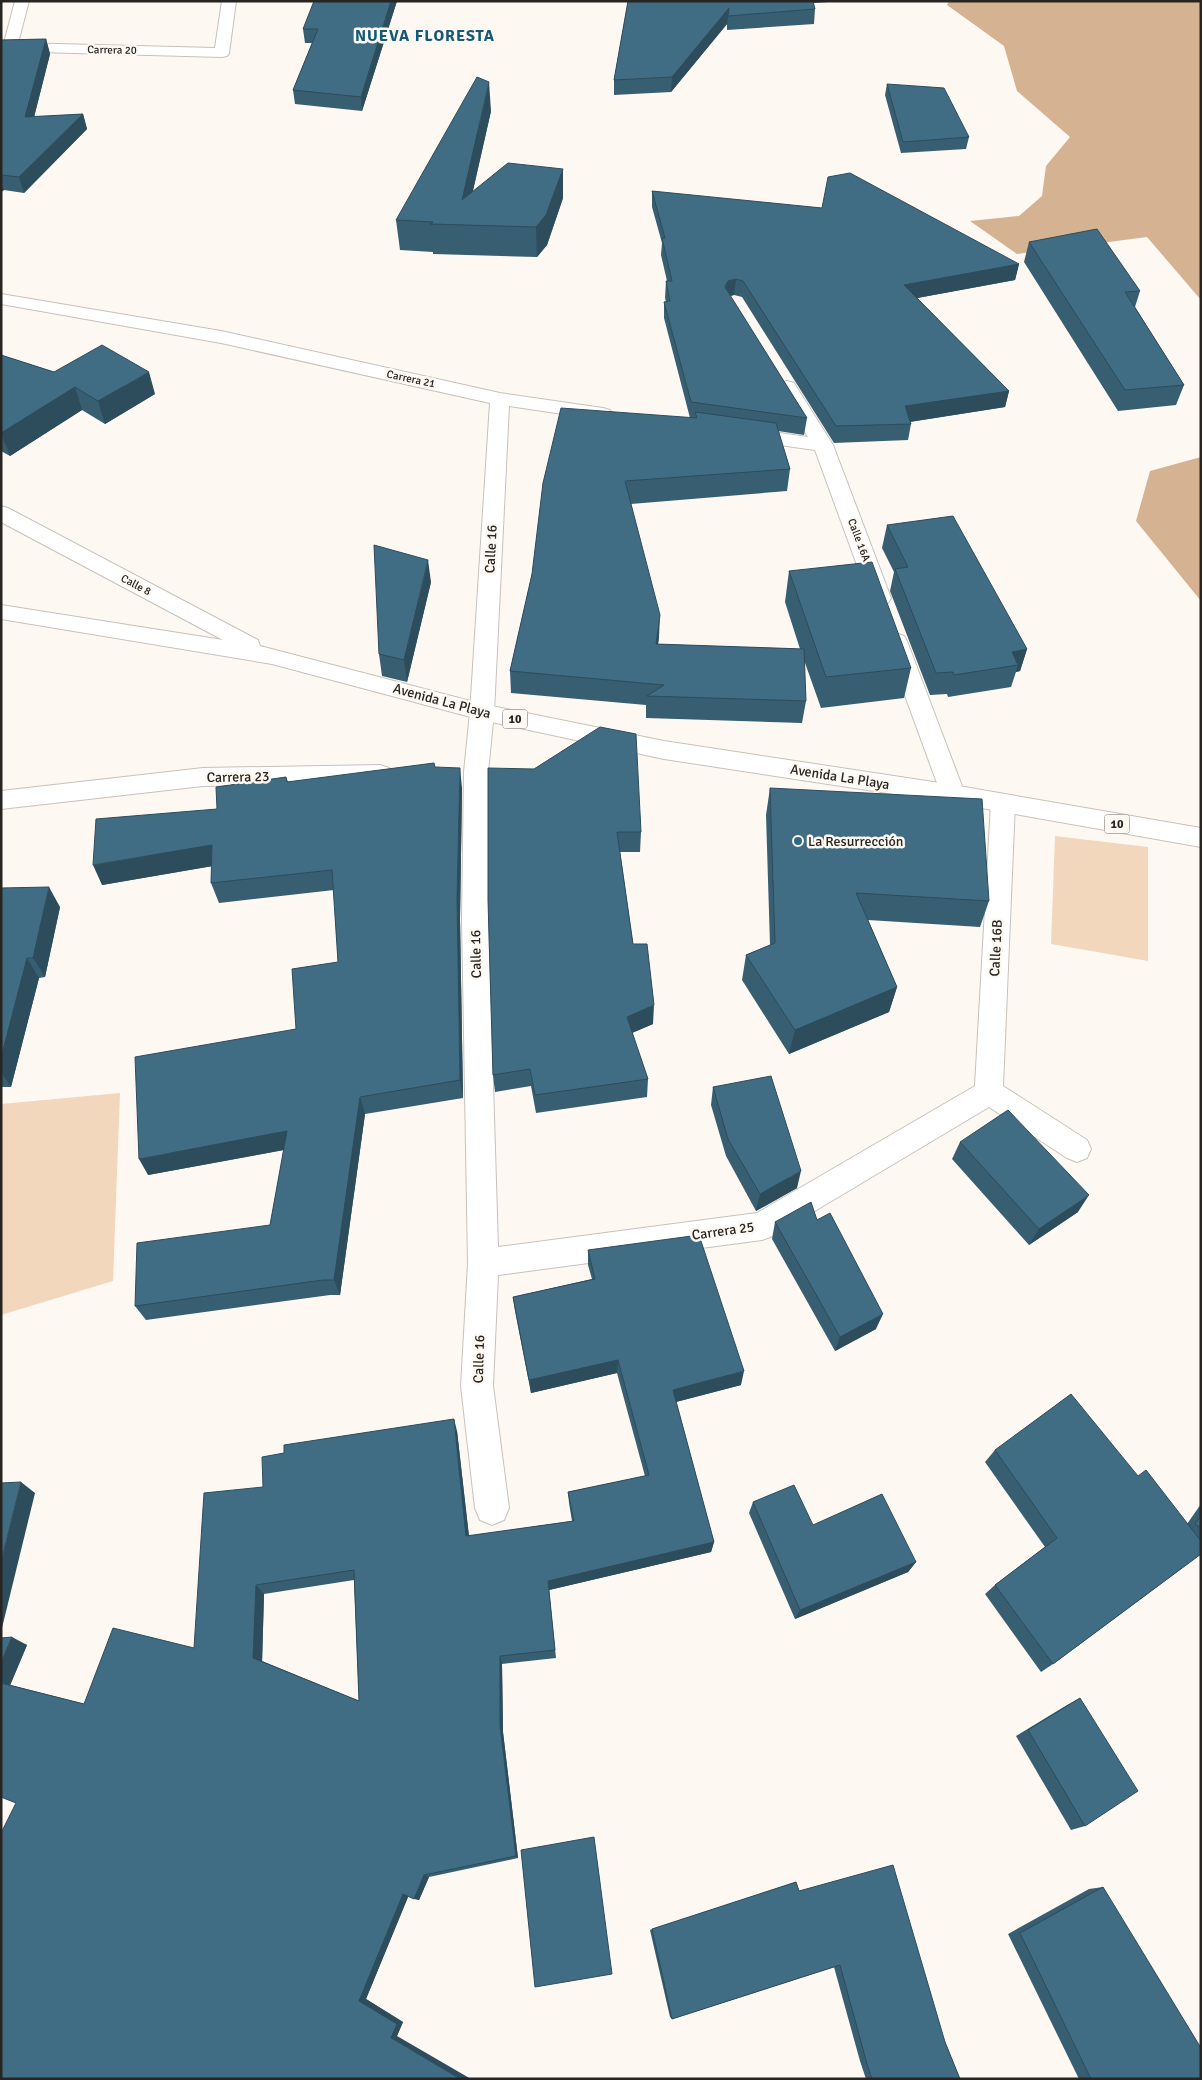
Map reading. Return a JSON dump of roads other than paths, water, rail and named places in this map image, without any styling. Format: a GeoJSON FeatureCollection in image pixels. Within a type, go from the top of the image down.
{"type":"FeatureCollection","features":[{"type":"Feature","properties":{"kind":"street"},"geometry":{"type":"LineString","coordinates":[[6,47],[22,1]]}},
{"type":"Feature","properties":{"kind":"street","name":"Carrera 20"},"geometry":{"type":"LineString","coordinates":[[6,47],[222,53],[229,1]]}},
{"type":"Feature","properties":{"kind":"street","name":"Carrera 21"},"geometry":{"type":"LineString","coordinates":[[1,298],[221,337],[500,399],[618,416]]}},
{"type":"Feature","properties":{"kind":"street","name":"Calle 16A"},"geometry":{"type":"LineString","coordinates":[[776,369],[823,445],[953,794]]}},
{"type":"Feature","properties":{"kind":"street","name":"Calle 16"},"geometry":{"type":"LineString","coordinates":[[492,1508],[477,1386],[483,1263],[475,919],[466,773],[482,712],[500,399]]}},
{"type":"Feature","properties":{"kind":"street"},"geometry":{"type":"LineString","coordinates":[[725,431],[823,445]]}},
{"type":"Feature","properties":{"kind":"street","name":"Calle 8"},"geometry":{"type":"LineString","coordinates":[[1,513],[272,656]]}},
{"type":"Feature","properties":{"kind":"street","name":"Avenida La Playa"},"geometry":{"type":"LineString","coordinates":[[1,612],[272,656],[482,712],[664,750],[953,794],[1201,838]]}},
{"type":"Feature","properties":{"kind":"street","name":"Carrera 23"},"geometry":{"type":"LineString","coordinates":[[1,800],[203,777],[398,774]]}},
{"type":"Feature","properties":{"kind":"street","name":"Calle 16B"},"geometry":{"type":"LineString","coordinates":[[988,1092],[1003,803]]}},
{"type":"Feature","properties":{"kind":"street"},"geometry":{"type":"LineString","coordinates":[[988,1092],[1077,1149]]}},
{"type":"Feature","properties":{"kind":"street","name":"Carrera 25"},"geometry":{"type":"LineString","coordinates":[[483,1263],[762,1226],[988,1092]]}},
{"type":"Feature","properties":{"kind":"place","name":"La Resurrección"},"geometry":{"type":"Point","coordinates":[798,841]}},
{"type":"Feature","properties":{"kind":"district","name":"NUEVA FLORESTA"},"geometry":{"type":"Point","coordinates":[425,36]}}]}
